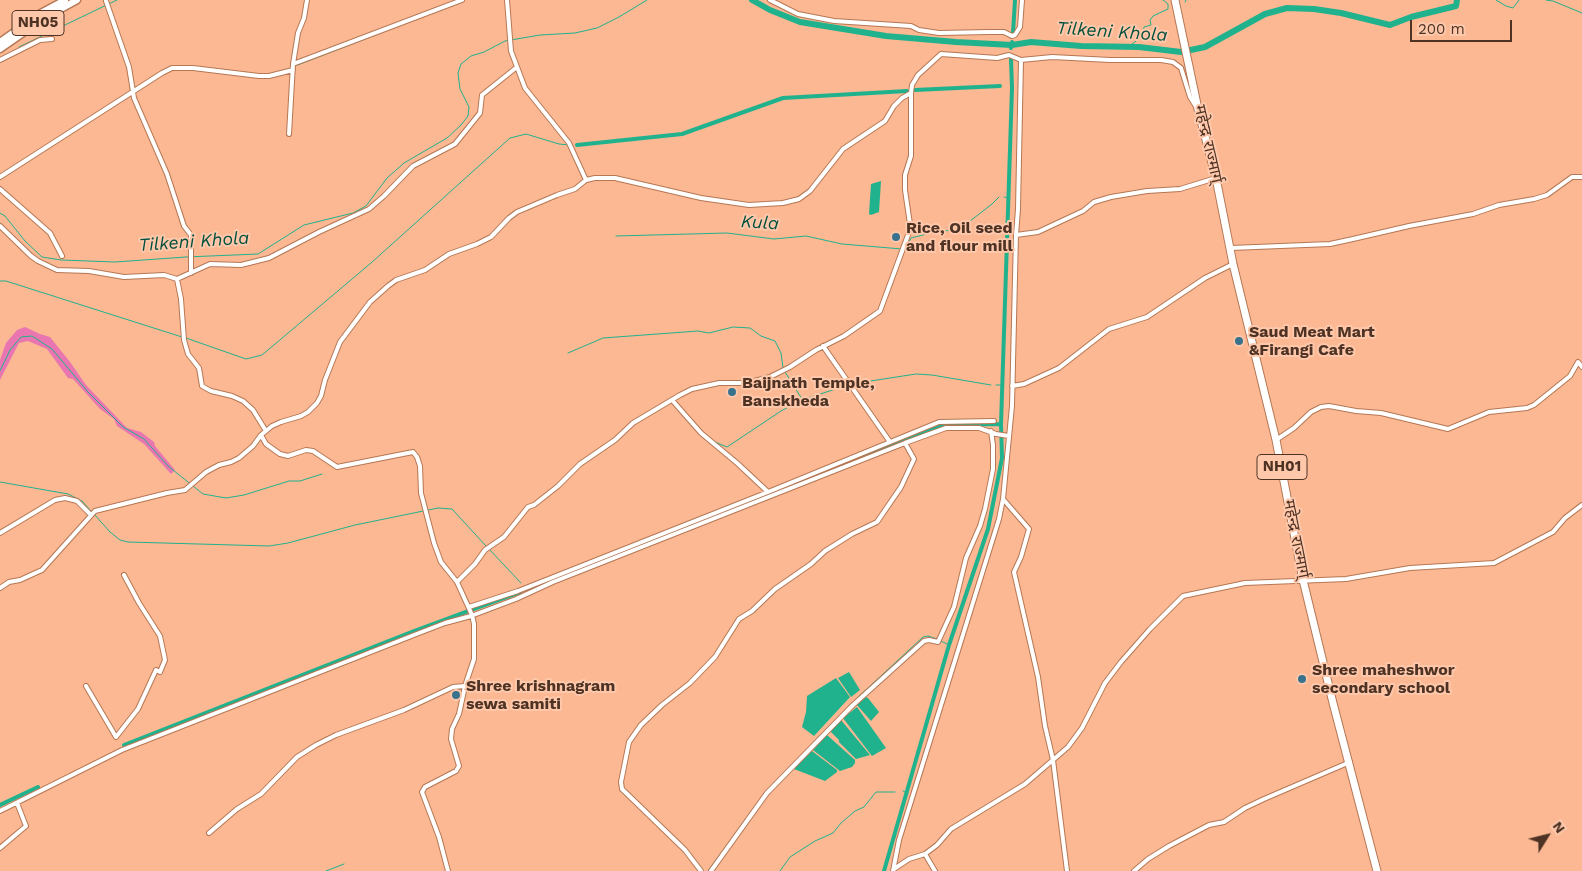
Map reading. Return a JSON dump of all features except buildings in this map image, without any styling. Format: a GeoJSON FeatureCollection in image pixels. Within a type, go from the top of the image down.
{"type":"FeatureCollection","features":[{"type":"Feature","properties":{"kind":"highway","name":"महेन्द्र राज्मार्ग्"},"geometry":{"type":"LineString","coordinates":[[1175,0],[1198,108],[1216,178],[1233,264],[1276,440],[1304,580],[1333,703],[1378,871]]}},
{"type":"Feature","properties":{"kind":"main road","name":"NH05"},"geometry":{"type":"LineString","coordinates":[[0,42],[41,13],[65,0]]}},
{"type":"Feature","properties":{"kind":"main road","name":"NH05"},"geometry":{"type":"LineString","coordinates":[[0,49],[46,17],[77,0]]}},
{"type":"Feature","properties":{"kind":"street"},"geometry":{"type":"LineString","coordinates":[[289,134],[293,67],[298,33],[304,18],[307,0]]}},
{"type":"Feature","properties":{"kind":"street"},"geometry":{"type":"LineString","coordinates":[[0,177],[172,68],[183,67],[270,76],[462,0]]}},
{"type":"Feature","properties":{"kind":"street"},"geometry":{"type":"LineString","coordinates":[[507,0],[511,50],[525,88],[570,145],[586,180]]}},
{"type":"Feature","properties":{"kind":"street"},"geometry":{"type":"LineString","coordinates":[[770,0],[798,14],[834,21],[911,26],[918,30],[939,33],[1004,32],[1012,36],[1015,35],[1020,27],[1022,0]]}},
{"type":"Feature","properties":{"kind":"street"},"geometry":{"type":"LineString","coordinates":[[107,3],[129,67],[133,92],[154,148],[167,174],[184,226],[190,236],[191,274]]}},
{"type":"Feature","properties":{"kind":"street"},"geometry":{"type":"LineString","coordinates":[[0,60],[40,40],[52,39]]}},
{"type":"Feature","properties":{"kind":"street"},"geometry":{"type":"LineString","coordinates":[[457,582],[475,564],[485,550],[504,537],[528,507],[534,505],[558,486],[580,464],[615,440],[633,423],[680,395],[704,386],[719,383],[746,383],[770,377],[844,336],[880,311],[906,242],[910,224],[905,190],[906,175],[911,156],[912,85],[918,74],[941,54],[997,58],[1009,56],[1021,60],[1052,57],[1161,60],[1173,62],[1181,68],[1190,97],[1198,108]]}},
{"type":"Feature","properties":{"kind":"street"},"geometry":{"type":"LineString","coordinates":[[893,870],[899,840],[999,518],[1003,499],[1012,386],[1021,60]]}},
{"type":"Feature","properties":{"kind":"street"},"geometry":{"type":"LineString","coordinates":[[0,226],[31,256],[58,270],[90,271],[124,277],[164,275],[177,279],[210,264],[241,264],[269,258],[369,209],[413,166],[455,144],[480,112],[482,95],[517,67]]}},
{"type":"Feature","properties":{"kind":"street"},"geometry":{"type":"LineString","coordinates":[[0,588],[9,582],[20,580],[42,570],[96,511],[167,492],[185,490],[206,472],[239,458],[266,431],[281,422],[301,416],[317,403],[340,342],[370,302],[396,280],[425,270],[449,254],[491,237],[517,212],[575,189],[586,180],[595,178],[615,178],[701,198],[749,205],[783,203],[799,199],[810,191],[843,148],[885,120],[894,106],[911,93]]}},
{"type":"Feature","properties":{"kind":"street"},"geometry":{"type":"LineString","coordinates":[[1231,248],[1330,244],[1473,214],[1499,205],[1534,199],[1547,194],[1572,177],[1582,177]]}},
{"type":"Feature","properties":{"kind":"street"},"geometry":{"type":"LineString","coordinates":[[1016,235],[1038,232],[1083,211],[1094,202],[1111,197],[1180,188],[1216,178]]}},
{"type":"Feature","properties":{"kind":"street"},"geometry":{"type":"LineString","coordinates":[[0,189],[50,233],[62,256]]}},
{"type":"Feature","properties":{"kind":"street"},"geometry":{"type":"LineString","coordinates":[[1012,386],[1024,384],[1059,368],[1109,330],[1147,317],[1205,278],[1233,264]]}},
{"type":"Feature","properties":{"kind":"street"},"geometry":{"type":"LineString","coordinates":[[177,279],[181,299],[184,338],[188,354],[199,368],[202,386],[211,391],[232,396],[243,402],[253,410],[266,431]]}},
{"type":"Feature","properties":{"kind":"street"},"geometry":{"type":"LineString","coordinates":[[823,346],[890,442]]}},
{"type":"Feature","properties":{"kind":"street"},"geometry":{"type":"LineString","coordinates":[[1276,440],[1294,428],[1311,412],[1321,407],[1329,406],[1381,413],[1448,429],[1489,412],[1522,409],[1534,405],[1570,376],[1578,362],[1582,367]]}},
{"type":"Feature","properties":{"kind":"street"},"geometry":{"type":"LineString","coordinates":[[672,400],[701,433],[738,463],[768,492]]}},
{"type":"Feature","properties":{"kind":"street"},"geometry":{"type":"LineString","coordinates":[[469,607],[518,590],[768,492],[939,422],[994,421]]}},
{"type":"Feature","properties":{"kind":"street"},"geometry":{"type":"LineString","coordinates":[[0,811],[122,750],[445,623],[472,616],[905,443],[946,428],[979,428],[1007,435]]}},
{"type":"Feature","properties":{"kind":"street"},"geometry":{"type":"LineString","coordinates":[[712,871],[767,793],[852,706],[924,641],[938,642],[954,607],[966,558],[985,509],[993,469],[991,431]]}},
{"type":"Feature","properties":{"kind":"street"},"geometry":{"type":"LineString","coordinates":[[261,435],[266,444],[280,454],[288,456],[306,450],[313,451],[338,467],[413,452],[417,458],[420,466],[421,493],[434,543],[441,562],[457,582],[469,607],[474,624],[474,660],[450,739],[459,766],[456,771],[425,787],[422,792],[440,837],[448,871]]}},
{"type":"Feature","properties":{"kind":"street"},"geometry":{"type":"LineString","coordinates":[[701,871],[685,850],[622,789],[620,782],[629,742],[634,734],[662,705],[690,683],[715,657],[739,620],[752,611],[775,589],[826,551],[852,534],[877,522],[901,487],[914,459],[905,443]]}},
{"type":"Feature","properties":{"kind":"street"},"geometry":{"type":"LineString","coordinates":[[0,533],[54,500],[65,498],[77,501],[91,515]]}},
{"type":"Feature","properties":{"kind":"street"},"geometry":{"type":"LineString","coordinates":[[1003,499],[1028,529],[1021,557],[1014,572],[1038,677],[1045,726],[1053,760],[1067,871]]}},
{"type":"Feature","properties":{"kind":"street"},"geometry":{"type":"LineString","coordinates":[[893,870],[909,859],[925,854],[951,829],[1025,784],[1068,747],[1082,728],[1106,683],[1121,662],[1183,596],[1245,583],[1346,579],[1410,568],[1494,563],[1553,532],[1565,518],[1582,505]]}},
{"type":"Feature","properties":{"kind":"street"},"geometry":{"type":"LineString","coordinates":[[86,686],[116,737],[138,709],[156,670],[160,672],[165,660],[160,636],[124,575]]}},
{"type":"Feature","properties":{"kind":"street"},"geometry":{"type":"LineString","coordinates":[[209,833],[237,809],[261,794],[297,757],[316,746],[336,735],[404,710],[454,687],[465,686]]}},
{"type":"Feature","properties":{"kind":"street"},"geometry":{"type":"LineString","coordinates":[[1134,871],[1148,859],[1169,846],[1209,826],[1224,822],[1245,808],[1264,799],[1350,762]]}},
{"type":"Feature","properties":{"kind":"street"},"geometry":{"type":"LineString","coordinates":[[0,848],[26,826],[17,803]]}},
{"type":"Feature","properties":{"kind":"street"},"geometry":{"type":"LineString","coordinates":[[925,854],[935,871]]}},
{"type":"Feature","properties":{"kind":"shaded area"},"geometry":{"type":"Polygon","coordinates":[[[881,181],[879,212],[871,215],[869,214],[871,184],[881,181]]]}},
{"type":"Feature","properties":{"kind":"shaded area"},"geometry":{"type":"Polygon","coordinates":[[[25,327],[50,337],[86,385],[127,428],[141,432],[154,442],[155,446],[175,470],[171,474],[144,444],[117,426],[114,419],[100,409],[73,379],[68,378],[47,349],[28,341],[19,343],[0,380],[0,360],[6,343],[17,330],[25,327]]]}},
{"type":"Feature","properties":{"kind":"shaded area"},"geometry":{"type":"Polygon","coordinates":[[[849,672],[860,690],[851,697],[838,678],[849,672]]]}},
{"type":"Feature","properties":{"kind":"shaded area"},"geometry":{"type":"Polygon","coordinates":[[[836,678],[850,697],[814,736],[802,727],[806,712],[807,696],[836,678]]]}},
{"type":"Feature","properties":{"kind":"shaded area"},"geometry":{"type":"Polygon","coordinates":[[[865,697],[868,698],[879,712],[871,721],[857,705],[865,697]]]}},
{"type":"Feature","properties":{"kind":"shaded area"},"geometry":{"type":"Polygon","coordinates":[[[857,707],[886,748],[872,756],[843,718],[857,707]]]}},
{"type":"Feature","properties":{"kind":"shaded area"},"geometry":{"type":"Polygon","coordinates":[[[841,720],[870,755],[856,759],[839,742],[830,731],[841,720]]]}},
{"type":"Feature","properties":{"kind":"shaded area"},"geometry":{"type":"Polygon","coordinates":[[[827,735],[855,760],[852,767],[840,771],[813,750],[827,735]]]}},
{"type":"Feature","properties":{"kind":"shaded area"},"geometry":{"type":"Polygon","coordinates":[[[812,751],[837,770],[825,781],[794,769],[812,751]]]}},
{"type":"Feature","properties":{"kind":"waterway"},"geometry":{"type":"LineString","coordinates":[[19,47],[117,0]]}},
{"type":"Feature","properties":{"kind":"waterway","name":"Tilkeni Khola"},"geometry":{"type":"LineString","coordinates":[[0,213],[5,216],[25,241],[42,257],[61,260],[115,262],[258,254],[304,225],[353,213],[366,206],[387,178],[404,163],[447,138],[461,125],[468,116],[469,107],[460,89],[458,73],[461,64],[471,56],[484,52],[505,41],[540,35],[575,33],[597,28],[647,0]]}},
{"type":"Feature","properties":{"kind":"waterway","name":"Tilkeni Khola"},"geometry":{"type":"LineString","coordinates":[[752,0],[770,10],[800,22],[886,36],[1012,45],[1031,42],[1081,46],[1139,47],[1181,52],[1205,47],[1265,14],[1287,8],[1341,13],[1390,25],[1411,17],[1456,6],[1457,0]]}},
{"type":"Feature","properties":{"kind":"waterway"},"geometry":{"type":"LineString","coordinates":[[1013,33],[1015,0]]}},
{"type":"Feature","properties":{"kind":"waterway"},"geometry":{"type":"LineString","coordinates":[[1128,47],[1143,36],[1144,27],[1151,25],[1150,20],[1153,16],[1168,9],[1168,4],[1163,0]]}},
{"type":"Feature","properties":{"kind":"waterway"},"geometry":{"type":"LineString","coordinates":[[1496,0],[1513,8],[1519,0]]}},
{"type":"Feature","properties":{"kind":"waterway"},"geometry":{"type":"LineString","coordinates":[[1546,0],[1582,13]]}},
{"type":"Feature","properties":{"kind":"waterway"},"geometry":{"type":"LineString","coordinates":[[295,66],[417,19]]}},
{"type":"Feature","properties":{"kind":"waterway","name":"Tilkeni Khola"},"geometry":{"type":"LineString","coordinates":[[1011,48],[1012,42]]}},
{"type":"Feature","properties":{"kind":"waterway"},"geometry":{"type":"LineString","coordinates":[[884,871],[949,645],[988,529],[1002,458],[1001,424],[1012,88],[1011,59]]}},
{"type":"Feature","properties":{"kind":"waterway"},"geometry":{"type":"LineString","coordinates":[[174,66],[232,71]]}},
{"type":"Feature","properties":{"kind":"waterway"},"geometry":{"type":"LineString","coordinates":[[915,90],[1000,86]]}},
{"type":"Feature","properties":{"kind":"waterway"},"geometry":{"type":"LineString","coordinates":[[577,145],[682,134],[783,98],[907,91]]}},
{"type":"Feature","properties":{"kind":"waterway"},"geometry":{"type":"LineString","coordinates":[[26,158],[69,131]]}},
{"type":"Feature","properties":{"kind":"waterway"},"geometry":{"type":"LineString","coordinates":[[186,338],[246,359],[262,355],[371,263],[510,138],[526,134],[559,144],[569,145]]}},
{"type":"Feature","properties":{"kind":"waterway","name":"Kula"},"geometry":{"type":"LineString","coordinates":[[905,250],[911,238],[953,230],[965,225],[999,197]]}},
{"type":"Feature","properties":{"kind":"waterway","name":"Kula"},"geometry":{"type":"LineString","coordinates":[[1004,197],[1009,198]]}},
{"type":"Feature","properties":{"kind":"waterway","name":"Kula"},"geometry":{"type":"LineString","coordinates":[[616,236],[727,233],[774,239],[806,236],[842,244],[902,249]]}},
{"type":"Feature","properties":{"kind":"waterway"},"geometry":{"type":"LineString","coordinates":[[0,281],[6,281],[182,337]]}},
{"type":"Feature","properties":{"kind":"waterway"},"geometry":{"type":"LineString","coordinates":[[568,353],[603,338],[698,331],[709,333],[733,327],[750,328],[761,336],[775,341],[781,353],[783,368]]}},
{"type":"Feature","properties":{"kind":"waterway"},"geometry":{"type":"LineString","coordinates":[[0,371],[10,350],[21,337],[32,336],[52,349],[88,392],[123,427],[144,439],[168,466],[203,494],[226,498],[244,495],[289,481],[300,481],[322,474]]}},
{"type":"Feature","properties":{"kind":"waterway"},"geometry":{"type":"LineString","coordinates":[[785,372],[802,399]]}},
{"type":"Feature","properties":{"kind":"waterway"},"geometry":{"type":"LineString","coordinates":[[715,442],[727,447],[781,411],[802,400],[851,384],[916,374],[991,385]]}},
{"type":"Feature","properties":{"kind":"waterway"},"geometry":{"type":"LineString","coordinates":[[996,385],[1002,385]]}},
{"type":"Feature","properties":{"kind":"waterway"},"geometry":{"type":"LineString","coordinates":[[589,565],[939,427],[947,425],[1001,424]]}},
{"type":"Feature","properties":{"kind":"waterway"},"geometry":{"type":"LineString","coordinates":[[0,482],[68,494],[82,501],[91,511]]}},
{"type":"Feature","properties":{"kind":"waterway"},"geometry":{"type":"LineString","coordinates":[[94,514],[110,532],[120,540],[128,542],[269,546],[288,543],[355,525],[438,508],[452,509],[486,546]]}},
{"type":"Feature","properties":{"kind":"waterway"},"geometry":{"type":"LineString","coordinates":[[489,549],[521,583]]}},
{"type":"Feature","properties":{"kind":"waterway"},"geometry":{"type":"LineString","coordinates":[[124,745],[414,631],[520,592]]}},
{"type":"Feature","properties":{"kind":"waterway"},"geometry":{"type":"LineString","coordinates":[[708,871],[765,792],[856,699],[923,637],[928,636],[937,639]]}},
{"type":"Feature","properties":{"kind":"waterway"},"geometry":{"type":"LineString","coordinates":[[941,641],[949,645]]}},
{"type":"Feature","properties":{"kind":"waterway"},"geometry":{"type":"LineString","coordinates":[[0,805],[38,787]]}},
{"type":"Feature","properties":{"kind":"waterway"},"geometry":{"type":"LineString","coordinates":[[903,791],[908,793]]}},
{"type":"Feature","properties":{"kind":"waterway"},"geometry":{"type":"LineString","coordinates":[[780,871],[790,857],[815,841],[833,833],[855,811],[864,807],[876,792],[895,792]]}},
{"type":"Feature","properties":{"kind":"waterway"},"geometry":{"type":"LineString","coordinates":[[326,871],[344,864]]}},
{"type":"Feature","properties":{"kind":"place","name":"Rice, Oil seed and flour mill"},"geometry":{"type":"Point","coordinates":[896,237]}},
{"type":"Feature","properties":{"kind":"place","name":"Saud Meat Mart &Firangi Cafe"},"geometry":{"type":"Point","coordinates":[1239,341]}},
{"type":"Feature","properties":{"kind":"place","name":"Baijnath Temple, Banskheda"},"geometry":{"type":"Point","coordinates":[732,392]}},
{"type":"Feature","properties":{"kind":"place","name":"Shree maheshwor secondary school"},"geometry":{"type":"Point","coordinates":[1302,679]}},
{"type":"Feature","properties":{"kind":"place","name":"Shree krishnagram sewa samiti"},"geometry":{"type":"Point","coordinates":[456,695]}}]}
